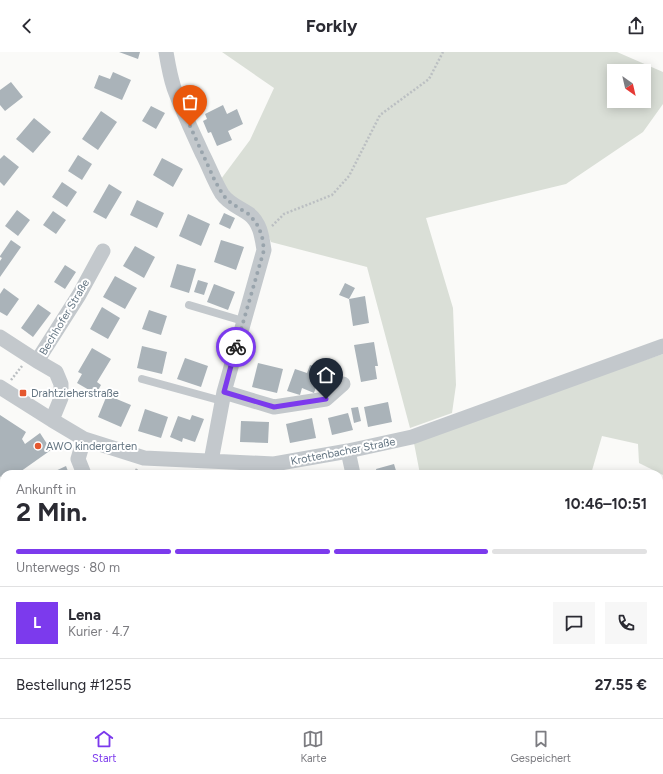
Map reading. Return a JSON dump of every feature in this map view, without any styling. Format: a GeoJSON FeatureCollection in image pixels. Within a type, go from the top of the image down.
{"type":"FeatureCollection","features":[{"type":"Feature","properties":{"kind":"street"},"geometry":{"type":"LineString","coordinates":[[166,52],[179,100],[215,181],[223,195],[231,203],[250,215],[258,226],[262,236],[264,250],[223,396],[211,461]]}},
{"type":"Feature","properties":{"kind":"street","name":"Bechhofer Straße"},"geometry":{"type":"LineString","coordinates":[[52,420],[61,398],[61,384],[56,372],[34,359],[79,295],[103,251]]}},
{"type":"Feature","properties":{"kind":"street"},"geometry":{"type":"LineString","coordinates":[[0,337],[34,359]]}},
{"type":"Feature","properties":{"kind":"street","name":"Krottenbacher Straße"},"geometry":{"type":"LineString","coordinates":[[2,388],[84,439],[144,458],[274,464],[348,451],[412,437],[663,346]]}},
{"type":"Feature","properties":{"kind":"street"},"geometry":{"type":"LineString","coordinates":[[223,396],[274,407],[326,399],[343,384]]}},
{"type":"Feature","properties":{"kind":"street"},"geometry":{"type":"LineString","coordinates":[[82,470],[78,459],[84,439]]}},
{"type":"Feature","properties":{"kind":"street"},"geometry":{"type":"LineString","coordinates":[[348,451],[353,470]]}},
{"type":"Feature","properties":{"kind":"lane"},"geometry":{"type":"LineString","coordinates":[[189,305],[243,321]]}},
{"type":"Feature","properties":{"kind":"lane"},"geometry":{"type":"LineString","coordinates":[[142,379],[223,396]]}},
{"type":"Feature","properties":{"kind":"path"},"geometry":{"type":"LineString","coordinates":[[262,236],[284,214],[332,195],[349,176],[380,116],[429,79],[443,52]]}},
{"type":"Feature","properties":{"kind":"path"},"geometry":{"type":"LineString","coordinates":[[2,388],[34,359]]}},
{"type":"Feature","properties":{"kind":"shaded area"},"geometry":{"type":"Polygon","coordinates":[[[222,52],[617,52],[645,64],[607,64],[607,108],[651,108],[651,67],[663,72],[663,104],[643,132],[566,184],[426,218],[453,308],[456,385],[452,413],[410,428],[367,267],[271,242],[264,225],[228,196],[221,179],[250,140],[274,88],[222,52]]]}},
{"type":"Feature","properties":{"kind":"shaded area"},"geometry":{"type":"Polygon","coordinates":[[[663,354],[663,470],[653,470],[639,463],[638,444],[602,436],[592,470],[419,470],[413,438],[663,354]]]}},
{"type":"Feature","properties":{"kind":"building"},"geometry":{"type":"Polygon","coordinates":[[[119,52],[140,52],[138,59],[119,52]]]}},
{"type":"Feature","properties":{"kind":"building"},"geometry":{"type":"Polygon","coordinates":[[[113,72],[131,80],[122,100],[94,88],[99,75],[110,79],[113,72]]]}},
{"type":"Feature","properties":{"kind":"building"},"geometry":{"type":"Polygon","coordinates":[[[11,82],[23,97],[5,111],[0,105],[0,90],[11,82]]]}},
{"type":"Feature","properties":{"kind":"building"},"geometry":{"type":"Polygon","coordinates":[[[223,105],[227,114],[237,109],[243,124],[228,131],[232,140],[217,146],[211,132],[208,133],[203,121],[207,119],[205,114],[223,105]]]}},
{"type":"Feature","properties":{"kind":"building"},"geometry":{"type":"Polygon","coordinates":[[[151,106],[165,113],[156,129],[142,121],[151,106]]]}},
{"type":"Feature","properties":{"kind":"building"},"geometry":{"type":"Polygon","coordinates":[[[101,111],[117,122],[98,150],[82,139],[101,111]]]}},
{"type":"Feature","properties":{"kind":"building"},"geometry":{"type":"Polygon","coordinates":[[[34,118],[51,132],[33,153],[16,139],[34,118]]]}},
{"type":"Feature","properties":{"kind":"building"},"geometry":{"type":"Polygon","coordinates":[[[4,155],[19,167],[4,186],[0,182],[0,159],[4,155]]]}},
{"type":"Feature","properties":{"kind":"building"},"geometry":{"type":"Polygon","coordinates":[[[78,155],[92,164],[82,180],[68,171],[78,155]]]}},
{"type":"Feature","properties":{"kind":"building"},"geometry":{"type":"Polygon","coordinates":[[[162,158],[183,169],[173,187],[153,175],[162,158]]]}},
{"type":"Feature","properties":{"kind":"building"},"geometry":{"type":"Polygon","coordinates":[[[62,182],[77,192],[67,207],[52,197],[62,182]]]}},
{"type":"Feature","properties":{"kind":"building"},"geometry":{"type":"Polygon","coordinates":[[[109,184],[122,192],[106,219],[93,212],[109,184]]]}},
{"type":"Feature","properties":{"kind":"building"},"geometry":{"type":"Polygon","coordinates":[[[137,200],[164,213],[157,228],[130,215],[137,200]]]}},
{"type":"Feature","properties":{"kind":"building"},"geometry":{"type":"Polygon","coordinates":[[[17,210],[30,220],[18,236],[5,226],[17,210]]]}},
{"type":"Feature","properties":{"kind":"building"},"geometry":{"type":"Polygon","coordinates":[[[53,211],[66,220],[56,234],[43,225],[53,211]]]}},
{"type":"Feature","properties":{"kind":"building"},"geometry":{"type":"Polygon","coordinates":[[[224,213],[235,218],[230,229],[219,224],[224,213]]]}},
{"type":"Feature","properties":{"kind":"building"},"geometry":{"type":"Polygon","coordinates":[[[188,214],[210,224],[201,246],[179,236],[188,214]]]}},
{"type":"Feature","properties":{"kind":"building"},"geometry":{"type":"Polygon","coordinates":[[[11,240],[21,247],[0,277],[0,261],[2,258],[0,256],[11,240]]]}},
{"type":"Feature","properties":{"kind":"building"},"geometry":{"type":"Polygon","coordinates":[[[221,240],[244,247],[236,270],[214,262],[221,240]]]}},
{"type":"Feature","properties":{"kind":"building"},"geometry":{"type":"Polygon","coordinates":[[[135,246],[155,257],[144,278],[123,266],[135,246]]]}},
{"type":"Feature","properties":{"kind":"building"},"geometry":{"type":"Polygon","coordinates":[[[177,264],[196,269],[189,293],[170,287],[177,264]]]}},
{"type":"Feature","properties":{"kind":"building"},"geometry":{"type":"Polygon","coordinates":[[[65,265],[76,272],[65,289],[54,282],[65,265]]]}},
{"type":"Feature","properties":{"kind":"building"},"geometry":{"type":"Polygon","coordinates":[[[115,276],[137,288],[125,309],[103,297],[115,276]]]}},
{"type":"Feature","properties":{"kind":"building"},"geometry":{"type":"Polygon","coordinates":[[[198,280],[208,283],[204,295],[194,292],[198,280]]]}},
{"type":"Feature","properties":{"kind":"building"},"geometry":{"type":"Polygon","coordinates":[[[345,283],[355,288],[349,299],[339,295],[345,283]]]}},
{"type":"Feature","properties":{"kind":"building"},"geometry":{"type":"Polygon","coordinates":[[[214,284],[235,292],[228,310],[207,302],[214,284]]]}},
{"type":"Feature","properties":{"kind":"building"},"geometry":{"type":"Polygon","coordinates":[[[4,288],[19,299],[7,316],[0,312],[0,294],[4,288]]]}},
{"type":"Feature","properties":{"kind":"building"},"geometry":{"type":"Polygon","coordinates":[[[365,296],[369,323],[353,326],[349,299],[365,296]]]}},
{"type":"Feature","properties":{"kind":"building"},"geometry":{"type":"Polygon","coordinates":[[[38,304],[51,313],[33,337],[21,328],[38,304]]]}},
{"type":"Feature","properties":{"kind":"building"},"geometry":{"type":"Polygon","coordinates":[[[102,307],[120,318],[108,339],[90,329],[102,307]]]}},
{"type":"Feature","properties":{"kind":"building"},"geometry":{"type":"Polygon","coordinates":[[[149,310],[167,316],[161,335],[142,329],[149,310]]]}},
{"type":"Feature","properties":{"kind":"building"},"geometry":{"type":"Polygon","coordinates":[[[374,342],[378,366],[375,366],[377,379],[361,382],[354,345],[374,342]]]}},
{"type":"Feature","properties":{"kind":"building"},"geometry":{"type":"Polygon","coordinates":[[[142,346],[167,352],[162,374],[137,368],[142,346]]]}},
{"type":"Feature","properties":{"kind":"building"},"geometry":{"type":"Polygon","coordinates":[[[92,348],[111,359],[97,382],[101,385],[96,394],[77,383],[82,374],[78,372],[92,348]]]}},
{"type":"Feature","properties":{"kind":"building"},"geometry":{"type":"Polygon","coordinates":[[[185,358],[208,366],[201,387],[177,379],[185,358]]]}},
{"type":"Feature","properties":{"kind":"building"},"geometry":{"type":"Polygon","coordinates":[[[258,363],[283,369],[277,393],[252,387],[258,363]]]}},
{"type":"Feature","properties":{"kind":"building"},"geometry":{"type":"Polygon","coordinates":[[[310,365],[322,369],[314,393],[302,388],[300,395],[287,391],[295,369],[307,373],[310,365]]]}},
{"type":"Feature","properties":{"kind":"building"},"geometry":{"type":"Polygon","coordinates":[[[107,395],[131,405],[121,427],[98,417],[107,395]]]}},
{"type":"Feature","properties":{"kind":"building"},"geometry":{"type":"Polygon","coordinates":[[[388,402],[392,422],[368,427],[364,407],[388,402]]]}},
{"type":"Feature","properties":{"kind":"building"},"geometry":{"type":"Polygon","coordinates":[[[358,407],[361,421],[354,423],[351,408],[358,407]]]}},
{"type":"Feature","properties":{"kind":"building"},"geometry":{"type":"Polygon","coordinates":[[[145,409],[168,417],[161,438],[138,431],[145,409]]]}},
{"type":"Feature","properties":{"kind":"building"},"geometry":{"type":"Polygon","coordinates":[[[348,413],[353,430],[332,435],[328,418],[348,413]]]}},
{"type":"Feature","properties":{"kind":"building"},"geometry":{"type":"Polygon","coordinates":[[[0,415],[26,432],[22,439],[25,444],[40,433],[51,450],[23,470],[0,470],[0,415]]]}},
{"type":"Feature","properties":{"kind":"building"},"geometry":{"type":"Polygon","coordinates":[[[192,415],[204,419],[195,442],[183,438],[182,442],[170,437],[178,416],[190,420],[192,415]]]}},
{"type":"Feature","properties":{"kind":"building"},"geometry":{"type":"Polygon","coordinates":[[[312,418],[316,438],[290,443],[286,424],[312,418]]]}},
{"type":"Feature","properties":{"kind":"building"},"geometry":{"type":"Polygon","coordinates":[[[241,421],[269,422],[268,443],[240,442],[241,421]]]}},
{"type":"Feature","properties":{"kind":"building"},"geometry":{"type":"Polygon","coordinates":[[[394,464],[396,470],[376,470],[394,464]]]}},
{"type":"Feature","properties":{"kind":"building"},"geometry":{"type":"Polygon","coordinates":[[[66,466],[68,470],[58,470],[66,466]]]}},
{"type":"Feature","properties":{"kind":"way so far"},"geometry":{"type":"LineString","coordinates":[[190,126],[223,195],[231,203],[250,215],[258,226],[262,236],[264,250],[236,347]]}},
{"type":"Feature","properties":{"kind":"place","name":"Drahtzieherstraße"},"geometry":{"type":"Point","coordinates":[23,393]}},
{"type":"Feature","properties":{"kind":"place","name":"AWO kindergarten"},"geometry":{"type":"Point","coordinates":[38,446]}},
{"type":"Feature","properties":{"kind":"route"},"geometry":{"type":"LineString","coordinates":[[236,347],[224,392],[274,407],[326,399]]}}]}
